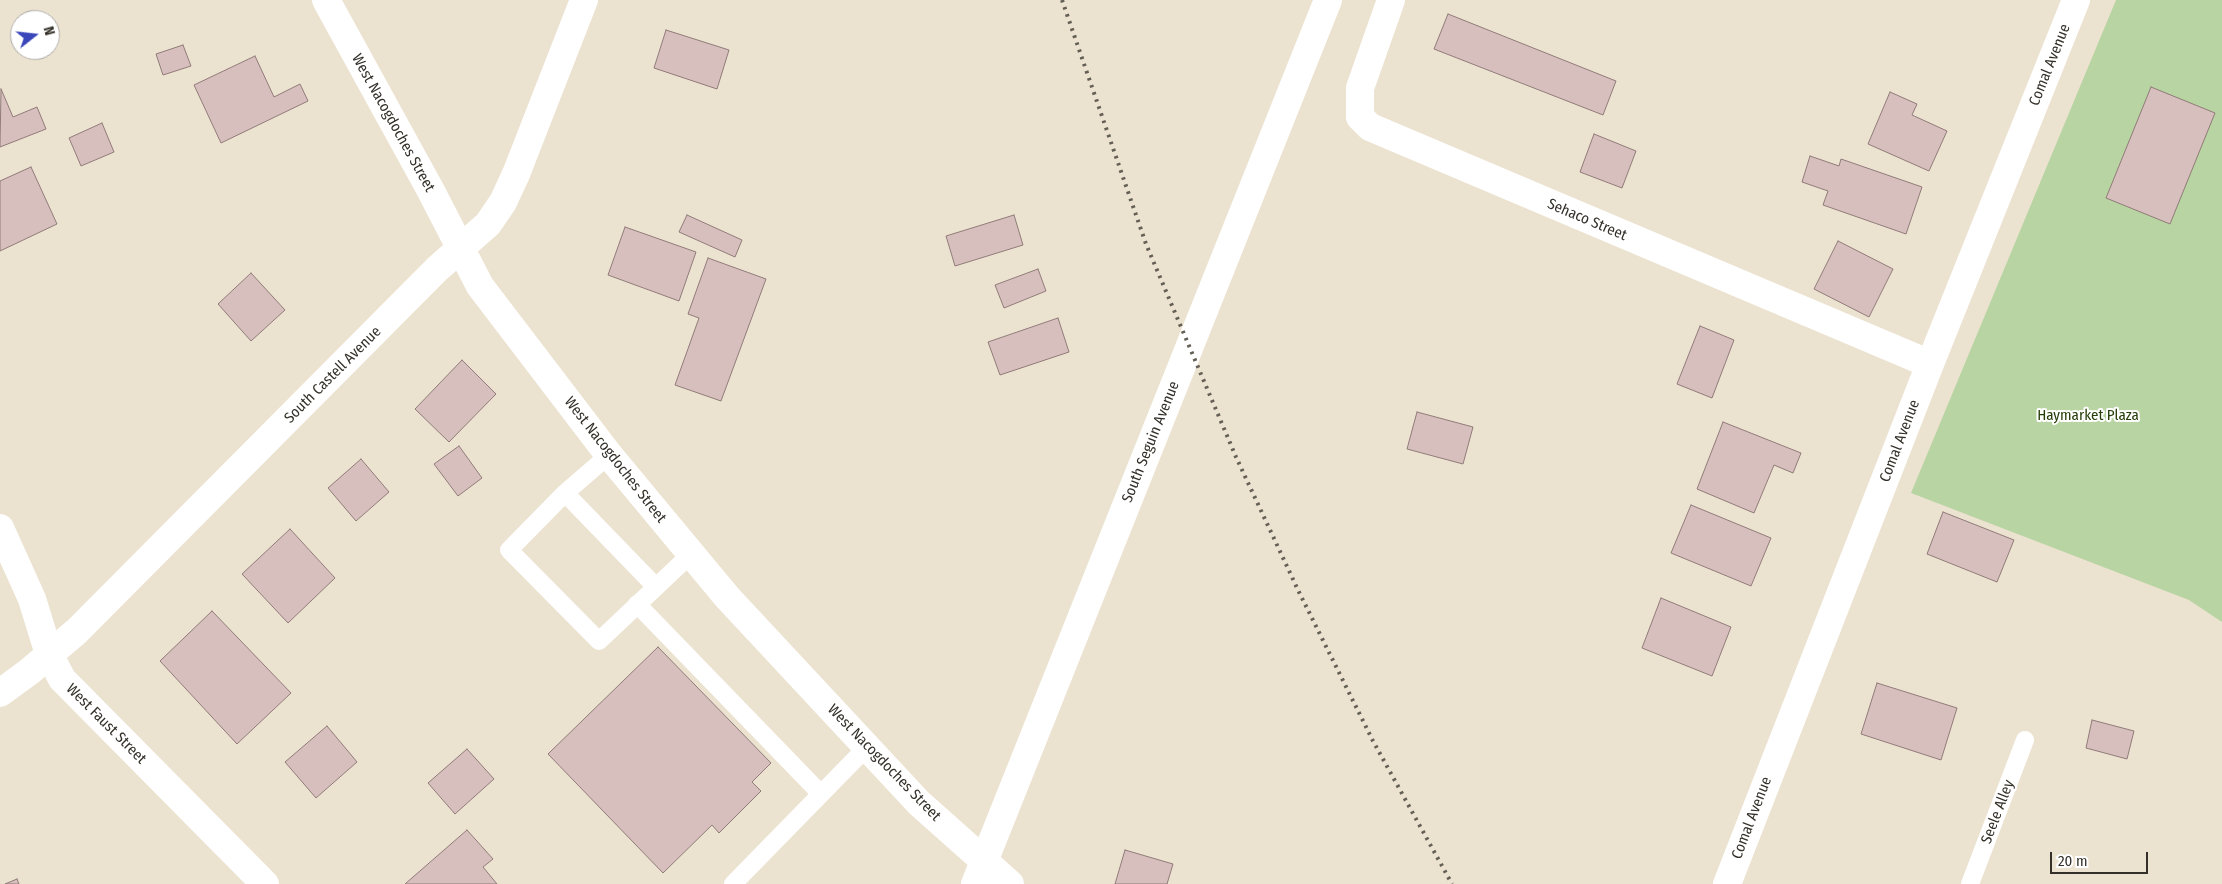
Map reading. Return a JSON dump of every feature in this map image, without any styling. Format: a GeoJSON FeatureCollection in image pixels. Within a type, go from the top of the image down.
{"type":"FeatureCollection","features":[{"type":"Feature","properties":{"kind":"street","name":"West Nacogdoches Street"},"geometry":{"type":"LineString","coordinates":[[326,0],[480,286],[609,455],[727,597],[920,803],[980,872],[1010,884]]}},
{"type":"Feature","properties":{"kind":"street","name":"South Castell Avenue"},"geometry":{"type":"LineString","coordinates":[[0,693],[77,631],[437,269],[488,224],[503,202],[584,0]]}},
{"type":"Feature","properties":{"kind":"street","name":"South Seguin Avenue"},"geometry":{"type":"LineString","coordinates":[[980,872],[1025,755],[1328,0]]}},
{"type":"Feature","properties":{"kind":"street","name":"Sehaco Street"},"geometry":{"type":"LineString","coordinates":[[1391,0],[1360,88],[1360,117],[1370,126],[1930,364]]}},
{"type":"Feature","properties":{"kind":"street","name":"Comal Avenue"},"geometry":{"type":"LineString","coordinates":[[1727,884],[1930,364],[2076,0]]}},
{"type":"Feature","properties":{"kind":"street","name":"West Faust Street"},"geometry":{"type":"LineString","coordinates":[[0,528],[32,599],[49,654],[62,679],[265,884]]}},
{"type":"Feature","properties":{"kind":"lane"},"geometry":{"type":"LineString","coordinates":[[609,455],[565,493],[509,550],[599,641],[691,554]]}},
{"type":"Feature","properties":{"kind":"lane"},"geometry":{"type":"LineString","coordinates":[[565,493],[656,586]]}},
{"type":"Feature","properties":{"kind":"lane"},"geometry":{"type":"LineString","coordinates":[[637,604],[821,794]]}},
{"type":"Feature","properties":{"kind":"lane","name":"Seele Alley"},"geometry":{"type":"LineString","coordinates":[[1970,884],[2026,740]]}},
{"type":"Feature","properties":{"kind":"lane"},"geometry":{"type":"LineString","coordinates":[[733,884],[867,747]]}},
{"type":"Feature","properties":{"kind":"green space","name":"Haymarket Plaza"},"geometry":{"type":"Polygon","coordinates":[[[2116,0],[2222,0],[2222,622],[2189,600],[1911,493],[2116,0]]]}},
{"type":"Feature","properties":{"kind":"building"},"geometry":{"type":"Polygon","coordinates":[[[1448,14],[1616,81],[1603,115],[1434,49],[1448,14]]]}},
{"type":"Feature","properties":{"kind":"building"},"geometry":{"type":"Polygon","coordinates":[[[666,30],[729,50],[717,89],[654,68],[666,30]]]}},
{"type":"Feature","properties":{"kind":"building"},"geometry":{"type":"Polygon","coordinates":[[[183,45],[191,66],[163,75],[156,54],[183,45]]]}},
{"type":"Feature","properties":{"kind":"building"},"geometry":{"type":"Polygon","coordinates":[[[255,56],[274,97],[300,84],[308,101],[221,143],[194,85],[255,56]]]}},
{"type":"Feature","properties":{"kind":"building"},"geometry":{"type":"Polygon","coordinates":[[[2151,87],[2215,113],[2170,224],[2106,198],[2151,87]]]}},
{"type":"Feature","properties":{"kind":"building"},"geometry":{"type":"Polygon","coordinates":[[[1,89],[13,117],[37,107],[46,129],[0,147],[1,89]]]}},
{"type":"Feature","properties":{"kind":"building"},"geometry":{"type":"Polygon","coordinates":[[[1890,92],[1917,104],[1912,115],[1947,131],[1929,171],[1868,144],[1890,92]]]}},
{"type":"Feature","properties":{"kind":"building"},"geometry":{"type":"Polygon","coordinates":[[[102,123],[114,152],[81,166],[69,138],[102,123]]]}},
{"type":"Feature","properties":{"kind":"building"},"geometry":{"type":"Polygon","coordinates":[[[1594,134],[1636,151],[1622,188],[1580,172],[1594,134]]]}},
{"type":"Feature","properties":{"kind":"building"},"geometry":{"type":"Polygon","coordinates":[[[1810,156],[1839,166],[1841,159],[1922,187],[1906,234],[1823,205],[1828,191],[1802,182],[1810,156]]]}},
{"type":"Feature","properties":{"kind":"building"},"geometry":{"type":"Polygon","coordinates":[[[31,167],[57,224],[0,251],[0,181],[31,167]]]}},
{"type":"Feature","properties":{"kind":"building"},"geometry":{"type":"Polygon","coordinates":[[[687,215],[742,240],[735,257],[679,232],[687,215]]]}},
{"type":"Feature","properties":{"kind":"building"},"geometry":{"type":"Polygon","coordinates":[[[1014,215],[1023,245],[955,266],[946,236],[1014,215]]]}},
{"type":"Feature","properties":{"kind":"building"},"geometry":{"type":"Polygon","coordinates":[[[625,227],[696,252],[679,301],[608,275],[625,227]]]}},
{"type":"Feature","properties":{"kind":"building"},"geometry":{"type":"Polygon","coordinates":[[[1838,241],[1893,269],[1869,317],[1814,289],[1838,241]]]}},
{"type":"Feature","properties":{"kind":"building"},"geometry":{"type":"Polygon","coordinates":[[[708,258],[766,279],[721,401],[675,385],[699,318],[688,314],[708,258]]]}},
{"type":"Feature","properties":{"kind":"building"},"geometry":{"type":"Polygon","coordinates":[[[1038,269],[1046,291],[1004,308],[995,285],[1038,269]]]}},
{"type":"Feature","properties":{"kind":"building"},"geometry":{"type":"Polygon","coordinates":[[[251,273],[285,310],[251,341],[218,304],[251,273]]]}},
{"type":"Feature","properties":{"kind":"building"},"geometry":{"type":"Polygon","coordinates":[[[1058,318],[1069,352],[1000,375],[988,342],[1058,318]]]}},
{"type":"Feature","properties":{"kind":"building"},"geometry":{"type":"Polygon","coordinates":[[[1700,326],[1734,340],[1712,398],[1677,384],[1700,326]]]}},
{"type":"Feature","properties":{"kind":"building"},"geometry":{"type":"Polygon","coordinates":[[[462,360],[496,394],[449,442],[415,409],[462,360]]]}},
{"type":"Feature","properties":{"kind":"building"},"geometry":{"type":"Polygon","coordinates":[[[1417,412],[1473,427],[1463,464],[1407,449],[1417,412]]]}},
{"type":"Feature","properties":{"kind":"building"},"geometry":{"type":"Polygon","coordinates":[[[1723,422],[1801,453],[1793,473],[1774,465],[1754,513],[1697,489],[1723,422]]]}},
{"type":"Feature","properties":{"kind":"building"},"geometry":{"type":"Polygon","coordinates":[[[459,446],[482,478],[458,496],[434,464],[459,446]]]}},
{"type":"Feature","properties":{"kind":"building"},"geometry":{"type":"Polygon","coordinates":[[[361,459],[389,492],[356,521],[328,488],[361,459]]]}},
{"type":"Feature","properties":{"kind":"building"},"geometry":{"type":"Polygon","coordinates":[[[1691,505],[1771,538],[1751,586],[1671,553],[1691,505]]]}},
{"type":"Feature","properties":{"kind":"building"},"geometry":{"type":"Polygon","coordinates":[[[1943,512],[2014,540],[1997,582],[1927,554],[1943,512]]]}},
{"type":"Feature","properties":{"kind":"building"},"geometry":{"type":"Polygon","coordinates":[[[290,529],[335,578],[288,623],[242,574],[290,529]]]}},
{"type":"Feature","properties":{"kind":"building"},"geometry":{"type":"Polygon","coordinates":[[[1661,598],[1731,627],[1712,676],[1642,648],[1661,598]]]}},
{"type":"Feature","properties":{"kind":"building"},"geometry":{"type":"Polygon","coordinates":[[[212,611],[291,693],[237,744],[160,661],[212,611]]]}},
{"type":"Feature","properties":{"kind":"building"},"geometry":{"type":"Polygon","coordinates":[[[658,647],[771,763],[752,782],[761,791],[719,833],[712,825],[663,873],[548,754],[658,647]]]}},
{"type":"Feature","properties":{"kind":"building"},"geometry":{"type":"Polygon","coordinates":[[[1877,683],[1957,708],[1941,760],[1861,734],[1877,683]]]}},
{"type":"Feature","properties":{"kind":"building"},"geometry":{"type":"Polygon","coordinates":[[[2092,720],[2134,731],[2127,759],[2086,748],[2092,720]]]}},
{"type":"Feature","properties":{"kind":"building"},"geometry":{"type":"Polygon","coordinates":[[[327,726],[357,762],[316,798],[285,762],[327,726]]]}},
{"type":"Feature","properties":{"kind":"building"},"geometry":{"type":"Polygon","coordinates":[[[467,749],[494,779],[455,814],[428,783],[467,749]]]}},
{"type":"Feature","properties":{"kind":"building"},"geometry":{"type":"Polygon","coordinates":[[[467,830],[493,859],[483,867],[497,884],[405,884],[467,830]]]}},
{"type":"Feature","properties":{"kind":"building"},"geometry":{"type":"Polygon","coordinates":[[[1125,850],[1173,864],[1167,884],[1115,884],[1125,850]]]}},
{"type":"Feature","properties":{"kind":"building"},"geometry":{"type":"Polygon","coordinates":[[[17,879],[19,884],[5,884],[17,879]]]}},
{"type":"Feature","properties":{"kind":"railway"},"geometry":{"type":"LineString","coordinates":[[1062,0],[1146,244],[1236,457],[1298,590],[1373,741],[1452,884]]}}]}
